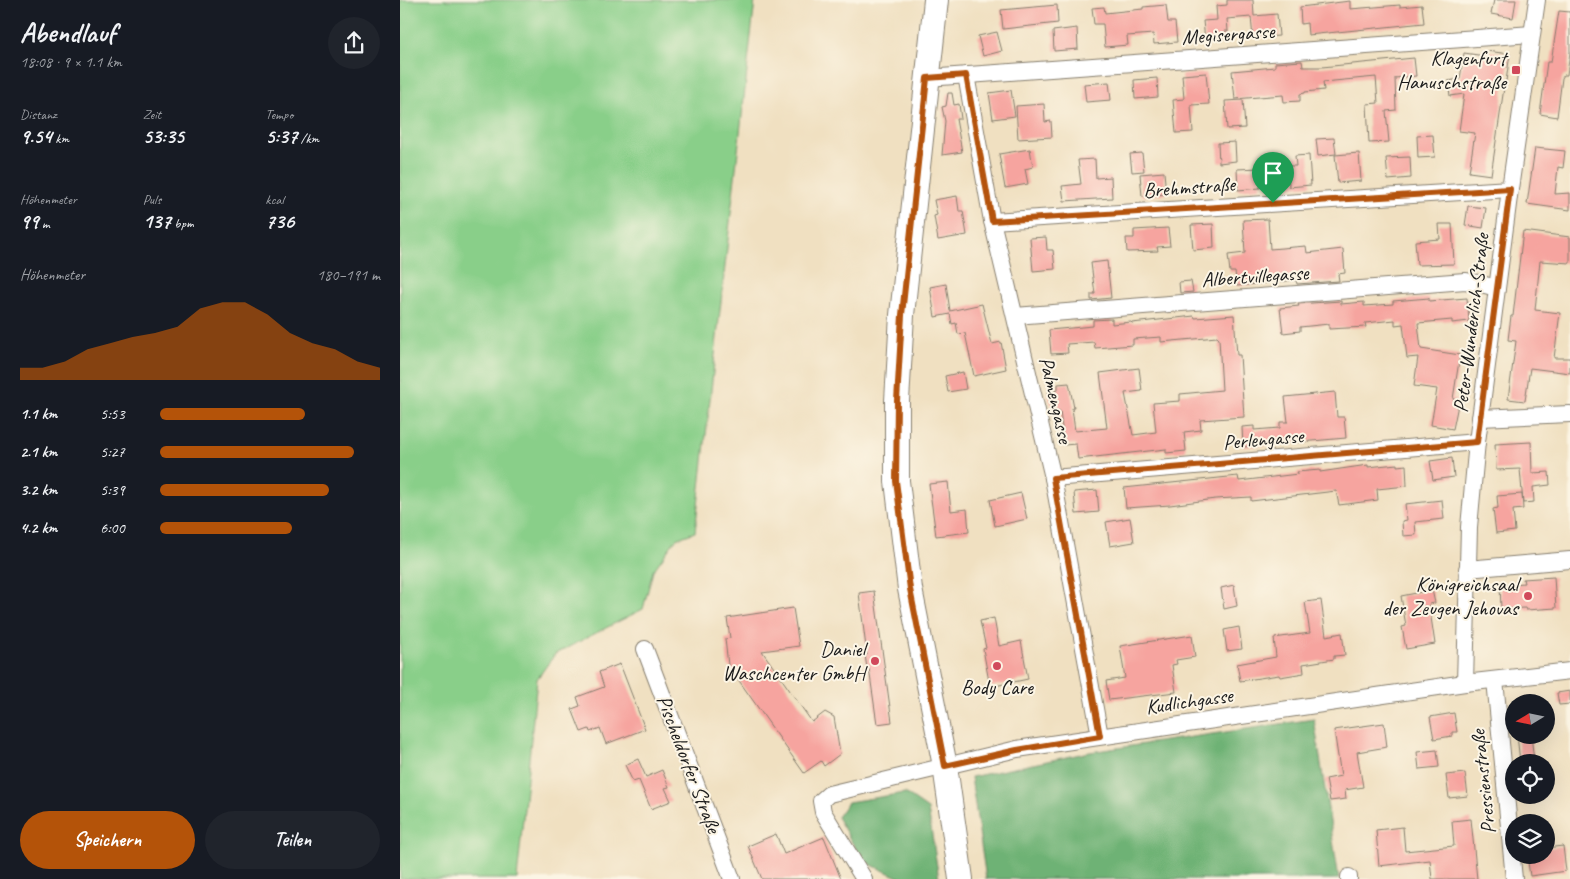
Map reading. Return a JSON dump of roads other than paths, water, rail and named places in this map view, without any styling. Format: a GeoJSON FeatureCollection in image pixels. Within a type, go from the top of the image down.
{"type":"FeatureCollection","features":[{"type":"Feature","properties":{"kind":"main road"},"geometry":{"type":"LineString","coordinates":[[936,0],[902,315],[897,401],[896,481],[910,589],[945,766],[961,879]]}},
{"type":"Feature","properties":{"kind":"street","name":"Peter-Wunderlich-Straße"},"geometry":{"type":"LineString","coordinates":[[1465,683],[1467,569],[1477,442],[1537,0]]}},
{"type":"Feature","properties":{"kind":"street","name":"Megisergasse"},"geometry":{"type":"LineString","coordinates":[[927,78],[1532,34]]}},
{"type":"Feature","properties":{"kind":"street","name":"Palmengasse"},"geometry":{"type":"LineString","coordinates":[[966,75],[992,221],[1053,478],[1100,736]]}},
{"type":"Feature","properties":{"kind":"street","name":"Brehmstraße"},"geometry":{"type":"LineString","coordinates":[[992,221],[1510,189]]}},
{"type":"Feature","properties":{"kind":"street","name":"Albertvillegasse"},"geometry":{"type":"LineString","coordinates":[[1015,316],[1465,282],[1477,282],[1497,288]]}},
{"type":"Feature","properties":{"kind":"street"},"geometry":{"type":"LineString","coordinates":[[1480,418],[1570,414]]}},
{"type":"Feature","properties":{"kind":"street","name":"Perlengasse"},"geometry":{"type":"LineString","coordinates":[[1053,478],[1477,442]]}},
{"type":"Feature","properties":{"kind":"street"},"geometry":{"type":"LineString","coordinates":[[1467,569],[1570,560]]}},
{"type":"Feature","properties":{"kind":"street","name":"Pischeldorfer Straße"},"geometry":{"type":"LineString","coordinates":[[645,649],[732,879]]}},
{"type":"Feature","properties":{"kind":"street","name":"Kudlichgasse"},"geometry":{"type":"LineString","coordinates":[[864,879],[823,812],[821,801],[829,794],[1017,750],[1100,736],[1465,683],[1570,671]]}},
{"type":"Feature","properties":{"kind":"street","name":"Pressienstraße"},"geometry":{"type":"LineString","coordinates":[[1495,680],[1514,879]]}},
{"type":"Feature","properties":{"kind":"place","name":"Klagenfurt Hanuschstraße"},"geometry":{"type":"Point","coordinates":[1516,70]}},
{"type":"Feature","properties":{"kind":"place","name":"Königreichsaal der Zeugen Jehovas"},"geometry":{"type":"Point","coordinates":[1528,596]}},
{"type":"Feature","properties":{"kind":"place","name":"Daniel Waschcenter GmbH"},"geometry":{"type":"Point","coordinates":[875,661]}},
{"type":"Feature","properties":{"kind":"place","name":"Body Care"},"geometry":{"type":"Point","coordinates":[997,666]}}]}
